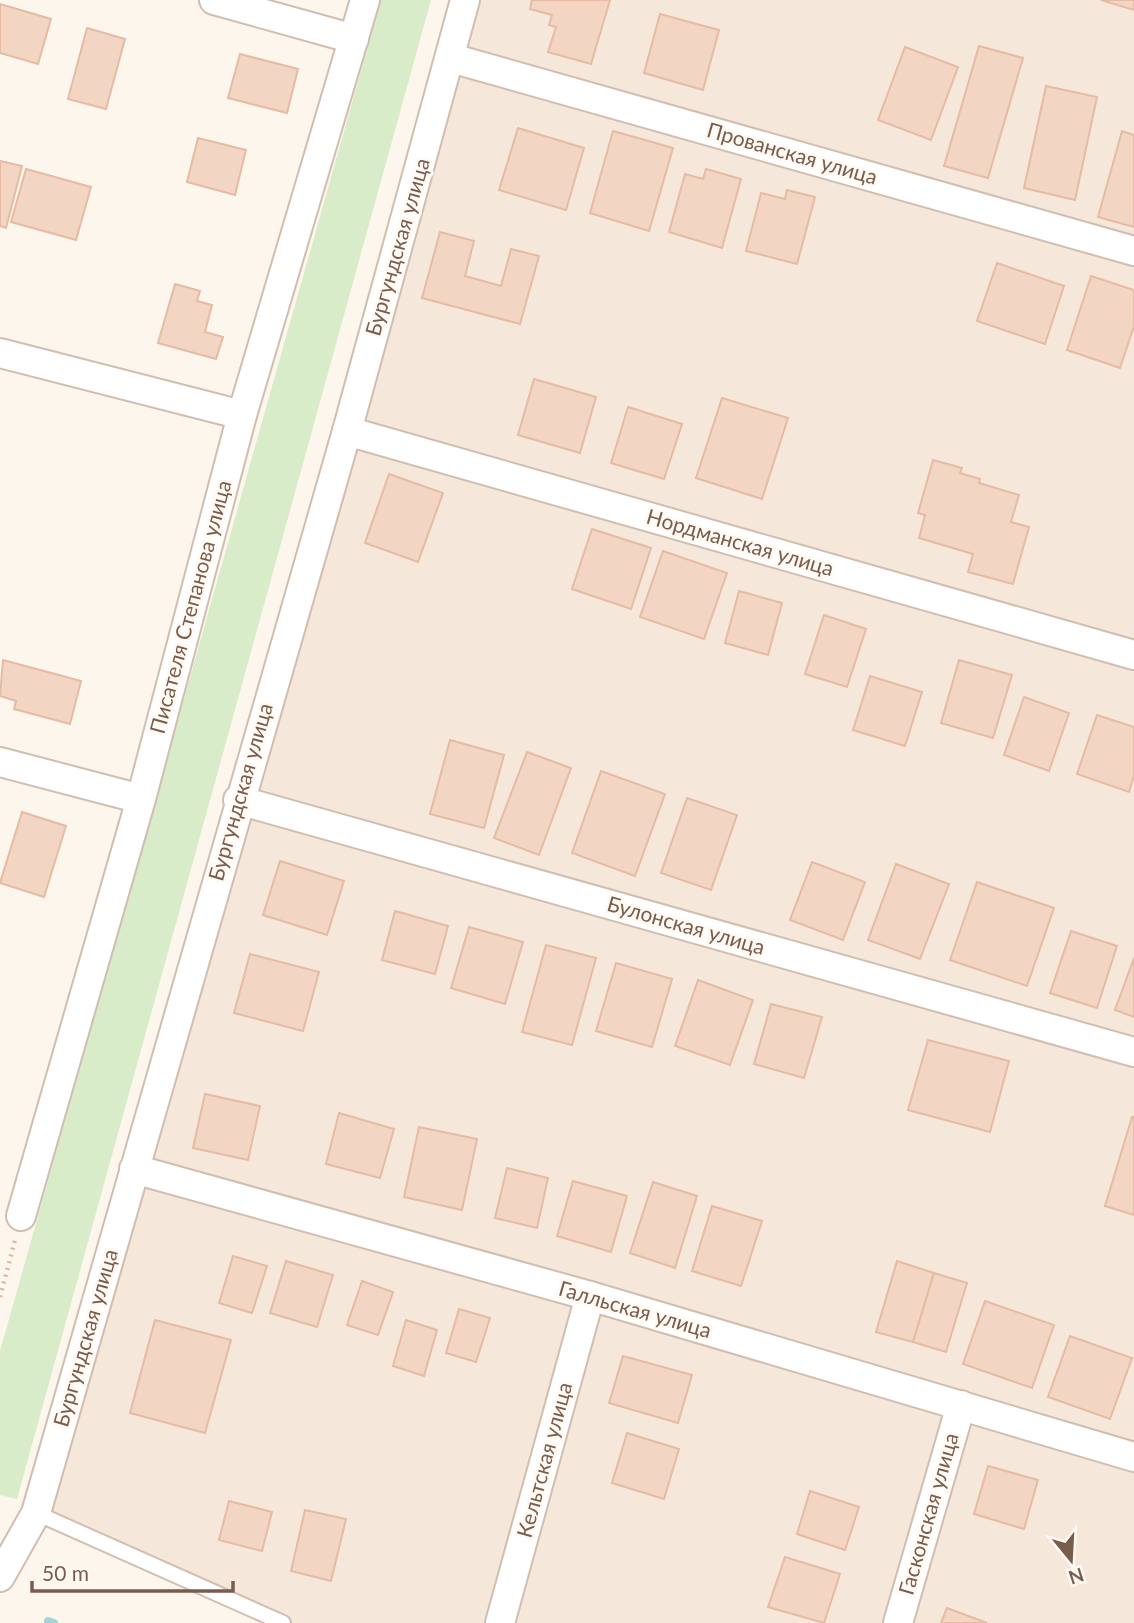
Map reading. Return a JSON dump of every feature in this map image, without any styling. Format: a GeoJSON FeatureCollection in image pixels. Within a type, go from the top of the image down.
{"type":"FeatureCollection","features":[{"type":"Feature","properties":{"kind":"street"},"geometry":{"type":"LineString","coordinates":[[214,0],[354,39]]}},
{"type":"Feature","properties":{"kind":"street","name":"Писателя Степанова улица"},"geometry":{"type":"LineString","coordinates":[[21,1216],[141,799],[242,415],[365,0]]}},
{"type":"Feature","properties":{"kind":"street","name":"Бургундская улица"},"geometry":{"type":"LineString","coordinates":[[0,1577],[36,1513],[238,800],[347,431],[465,0]]}},
{"type":"Feature","properties":{"kind":"street","name":"Прованская улица"},"geometry":{"type":"LineString","coordinates":[[450,58],[1134,251]]}},
{"type":"Feature","properties":{"kind":"street"},"geometry":{"type":"LineString","coordinates":[[0,353],[242,415]]}},
{"type":"Feature","properties":{"kind":"street","name":"Нордманская улица"},"geometry":{"type":"LineString","coordinates":[[347,431],[1134,654]]}},
{"type":"Feature","properties":{"kind":"street"},"geometry":{"type":"LineString","coordinates":[[0,762],[141,799]]}},
{"type":"Feature","properties":{"kind":"street","name":"Булонская улица"},"geometry":{"type":"LineString","coordinates":[[238,800],[1134,1052]]}},
{"type":"Feature","properties":{"kind":"street","name":"Галльская улица"},"geometry":{"type":"LineString","coordinates":[[134,1169],[590,1296],[1134,1457]]}},
{"type":"Feature","properties":{"kind":"street","name":"Кельтская улица"},"geometry":{"type":"LineString","coordinates":[[500,1623],[590,1296]]}},
{"type":"Feature","properties":{"kind":"street","name":"Гасконская улица"},"geometry":{"type":"LineString","coordinates":[[898,1623],[961,1405]]}},
{"type":"Feature","properties":{"kind":"lane"},"geometry":{"type":"LineString","coordinates":[[36,1513],[283,1623]]}},
{"type":"Feature","properties":{"kind":"path"},"geometry":{"type":"LineString","coordinates":[[0,1297],[21,1216]]}},
{"type":"Feature","properties":{"kind":"shaded area"},"geometry":{"type":"Polygon","coordinates":[[[461,0],[1134,0],[1134,1623],[274,1623],[45,1520],[461,0]]]}},
{"type":"Feature","properties":{"kind":"green space"},"geometry":{"type":"Polygon","coordinates":[[[381,0],[431,0],[17,1499],[0,1495],[0,1351],[381,0]]]}},
{"type":"Feature","properties":{"kind":"building"},"geometry":{"type":"Polygon","coordinates":[[[532,0],[610,0],[591,64],[548,52],[556,27],[549,25],[552,15],[530,9],[532,0]]]}},
{"type":"Feature","properties":{"kind":"building"},"geometry":{"type":"Polygon","coordinates":[[[1101,0],[1134,0],[1134,10],[1101,0]]]}},
{"type":"Feature","properties":{"kind":"building"},"geometry":{"type":"Polygon","coordinates":[[[0,4],[51,19],[38,64],[0,53],[0,4]]]}},
{"type":"Feature","properties":{"kind":"building"},"geometry":{"type":"Polygon","coordinates":[[[660,14],[719,30],[703,90],[644,73],[660,14]]]}},
{"type":"Feature","properties":{"kind":"building"},"geometry":{"type":"Polygon","coordinates":[[[87,28],[125,39],[106,109],[68,99],[87,28]]]}},
{"type":"Feature","properties":{"kind":"building"},"geometry":{"type":"Polygon","coordinates":[[[979,46],[1023,58],[988,178],[944,166],[979,46]]]}},
{"type":"Feature","properties":{"kind":"building"},"geometry":{"type":"Polygon","coordinates":[[[905,47],[958,67],[931,140],[878,120],[905,47]]]}},
{"type":"Feature","properties":{"kind":"building"},"geometry":{"type":"Polygon","coordinates":[[[240,54],[298,69],[287,113],[228,98],[240,54]]]}},
{"type":"Feature","properties":{"kind":"building"},"geometry":{"type":"Polygon","coordinates":[[[1046,86],[1097,97],[1075,200],[1024,188],[1046,86]]]}},
{"type":"Feature","properties":{"kind":"building"},"geometry":{"type":"Polygon","coordinates":[[[518,128],[584,148],[566,210],[499,190],[518,128]]]}},
{"type":"Feature","properties":{"kind":"building"},"geometry":{"type":"Polygon","coordinates":[[[613,131],[673,148],[649,231],[590,213],[613,131]]]}},
{"type":"Feature","properties":{"kind":"building"},"geometry":{"type":"Polygon","coordinates":[[[1122,131],[1134,135],[1134,227],[1098,217],[1122,131]]]}},
{"type":"Feature","properties":{"kind":"building"},"geometry":{"type":"Polygon","coordinates":[[[198,138],[246,150],[235,195],[187,182],[198,138]]]}},
{"type":"Feature","properties":{"kind":"building"},"geometry":{"type":"Polygon","coordinates":[[[0,161],[22,166],[6,228],[0,226],[0,161]]]}},
{"type":"Feature","properties":{"kind":"building"},"geometry":{"type":"Polygon","coordinates":[[[26,169],[91,187],[76,240],[11,222],[26,169]]]}},
{"type":"Feature","properties":{"kind":"building"},"geometry":{"type":"Polygon","coordinates":[[[706,169],[741,179],[722,248],[669,232],[685,174],[703,179],[706,169]]]}},
{"type":"Feature","properties":{"kind":"building"},"geometry":{"type":"Polygon","coordinates":[[[787,190],[815,197],[797,264],[746,251],[761,193],[785,199],[787,190]]]}},
{"type":"Feature","properties":{"kind":"building"},"geometry":{"type":"Polygon","coordinates":[[[440,232],[474,241],[465,276],[501,286],[511,249],[539,256],[520,324],[422,298],[440,232]]]}},
{"type":"Feature","properties":{"kind":"building"},"geometry":{"type":"Polygon","coordinates":[[[997,263],[1064,286],[1045,344],[977,321],[997,263]]]}},
{"type":"Feature","properties":{"kind":"building"},"geometry":{"type":"Polygon","coordinates":[[[1091,276],[1134,290],[1134,326],[1120,368],[1067,350],[1091,276]]]}},
{"type":"Feature","properties":{"kind":"building"},"geometry":{"type":"Polygon","coordinates":[[[175,284],[200,291],[197,301],[212,305],[205,332],[223,337],[216,359],[158,343],[175,284]]]}},
{"type":"Feature","properties":{"kind":"building"},"geometry":{"type":"Polygon","coordinates":[[[534,379],[596,397],[580,453],[518,435],[534,379]]]}},
{"type":"Feature","properties":{"kind":"building"},"geometry":{"type":"Polygon","coordinates":[[[722,398],[788,418],[762,499],[696,478],[722,398]]]}},
{"type":"Feature","properties":{"kind":"building"},"geometry":{"type":"Polygon","coordinates":[[[628,407],[682,424],[664,479],[611,463],[628,407]]]}},
{"type":"Feature","properties":{"kind":"building"},"geometry":{"type":"Polygon","coordinates":[[[933,460],[962,468],[960,473],[980,479],[979,483],[1019,495],[1011,522],[1029,527],[1013,584],[968,572],[973,554],[919,538],[925,515],[918,513],[933,460]]]}},
{"type":"Feature","properties":{"kind":"building"},"geometry":{"type":"Polygon","coordinates":[[[389,474],[443,493],[418,562],[365,543],[389,474]]]}},
{"type":"Feature","properties":{"kind":"building"},"geometry":{"type":"Polygon","coordinates":[[[592,529],[651,548],[631,609],[572,589],[592,529]]]}},
{"type":"Feature","properties":{"kind":"building"},"geometry":{"type":"Polygon","coordinates":[[[663,551],[727,573],[704,639],[640,617],[663,551]]]}},
{"type":"Feature","properties":{"kind":"building"},"geometry":{"type":"Polygon","coordinates":[[[739,591],[782,603],[768,655],[725,643],[739,591]]]}},
{"type":"Feature","properties":{"kind":"building"},"geometry":{"type":"Polygon","coordinates":[[[824,615],[866,629],[847,687],[805,674],[824,615]]]}},
{"type":"Feature","properties":{"kind":"building"},"geometry":{"type":"Polygon","coordinates":[[[3,660],[81,681],[70,724],[14,709],[16,701],[0,696],[3,660]]]}},
{"type":"Feature","properties":{"kind":"building"},"geometry":{"type":"Polygon","coordinates":[[[959,660],[1012,675],[993,738],[941,723],[959,660]]]}},
{"type":"Feature","properties":{"kind":"building"},"geometry":{"type":"Polygon","coordinates":[[[870,676],[922,692],[905,746],[853,730],[870,676]]]}},
{"type":"Feature","properties":{"kind":"building"},"geometry":{"type":"Polygon","coordinates":[[[1024,697],[1069,713],[1049,771],[1004,755],[1024,697]]]}},
{"type":"Feature","properties":{"kind":"building"},"geometry":{"type":"Polygon","coordinates":[[[1097,715],[1134,727],[1134,775],[1129,792],[1077,774],[1097,715]]]}},
{"type":"Feature","properties":{"kind":"building"},"geometry":{"type":"Polygon","coordinates":[[[450,740],[504,755],[484,828],[430,814],[450,740]]]}},
{"type":"Feature","properties":{"kind":"building"},"geometry":{"type":"Polygon","coordinates":[[[527,752],[571,768],[539,855],[494,838],[527,752]]]}},
{"type":"Feature","properties":{"kind":"building"},"geometry":{"type":"Polygon","coordinates":[[[601,771],[665,794],[635,876],[572,853],[601,771]]]}},
{"type":"Feature","properties":{"kind":"building"},"geometry":{"type":"Polygon","coordinates":[[[687,798],[737,815],[711,890],[661,873],[687,798]]]}},
{"type":"Feature","properties":{"kind":"building"},"geometry":{"type":"Polygon","coordinates":[[[22,812],[66,826],[44,897],[0,883],[22,812]]]}},
{"type":"Feature","properties":{"kind":"building"},"geometry":{"type":"Polygon","coordinates":[[[280,861],[344,881],[327,935],[263,915],[280,861]]]}},
{"type":"Feature","properties":{"kind":"building"},"geometry":{"type":"Polygon","coordinates":[[[812,862],[865,882],[843,940],[790,920],[812,862]]]}},
{"type":"Feature","properties":{"kind":"building"},"geometry":{"type":"Polygon","coordinates":[[[896,864],[949,884],[920,959],[868,940],[896,864]]]}},
{"type":"Feature","properties":{"kind":"building"},"geometry":{"type":"Polygon","coordinates":[[[977,882],[1054,908],[1027,986],[950,960],[977,882]]]}},
{"type":"Feature","properties":{"kind":"building"},"geometry":{"type":"Polygon","coordinates":[[[395,911],[448,926],[435,974],[382,960],[395,911]]]}},
{"type":"Feature","properties":{"kind":"building"},"geometry":{"type":"Polygon","coordinates":[[[469,927],[523,942],[505,1004],[451,988],[469,927]]]}},
{"type":"Feature","properties":{"kind":"building"},"geometry":{"type":"Polygon","coordinates":[[[1071,931],[1117,946],[1097,1008],[1050,993],[1071,931]]]}},
{"type":"Feature","properties":{"kind":"building"},"geometry":{"type":"Polygon","coordinates":[[[546,945],[596,958],[572,1045],[522,1032],[546,945]]]}},
{"type":"Feature","properties":{"kind":"building"},"geometry":{"type":"Polygon","coordinates":[[[250,954],[319,972],[303,1031],[234,1013],[250,954]]]}},
{"type":"Feature","properties":{"kind":"building"},"geometry":{"type":"Polygon","coordinates":[[[1134,958],[1134,1017],[1115,1010],[1134,958]]]}},
{"type":"Feature","properties":{"kind":"building"},"geometry":{"type":"Polygon","coordinates":[[[616,963],[672,979],[652,1047],[596,1031],[616,963]]]}},
{"type":"Feature","properties":{"kind":"building"},"geometry":{"type":"Polygon","coordinates":[[[698,980],[753,1000],[730,1065],[675,1046],[698,980]]]}},
{"type":"Feature","properties":{"kind":"building"},"geometry":{"type":"Polygon","coordinates":[[[771,1004],[822,1017],[804,1078],[754,1064],[771,1004]]]}},
{"type":"Feature","properties":{"kind":"building"},"geometry":{"type":"Polygon","coordinates":[[[928,1040],[1009,1061],[990,1132],[908,1110],[928,1040]]]}},
{"type":"Feature","properties":{"kind":"building"},"geometry":{"type":"Polygon","coordinates":[[[205,1094],[260,1106],[248,1160],[193,1148],[205,1094]]]}},
{"type":"Feature","properties":{"kind":"building"},"geometry":{"type":"Polygon","coordinates":[[[339,1113],[394,1129],[380,1178],[326,1164],[339,1113]]]}},
{"type":"Feature","properties":{"kind":"building"},"geometry":{"type":"Polygon","coordinates":[[[1134,1117],[1134,1215],[1105,1206],[1134,1117]]]}},
{"type":"Feature","properties":{"kind":"building"},"geometry":{"type":"Polygon","coordinates":[[[419,1127],[477,1139],[462,1210],[404,1197],[419,1127]]]}},
{"type":"Feature","properties":{"kind":"building"},"geometry":{"type":"Polygon","coordinates":[[[507,1168],[548,1178],[537,1228],[495,1218],[507,1168]]]}},
{"type":"Feature","properties":{"kind":"building"},"geometry":{"type":"Polygon","coordinates":[[[573,1181],[627,1196],[611,1252],[557,1236],[573,1181]]]}},
{"type":"Feature","properties":{"kind":"building"},"geometry":{"type":"Polygon","coordinates":[[[653,1182],[697,1196],[675,1268],[630,1253],[653,1182]]]}},
{"type":"Feature","properties":{"kind":"building"},"geometry":{"type":"Polygon","coordinates":[[[712,1206],[762,1221],[741,1286],[692,1271],[712,1206]]]}},
{"type":"Feature","properties":{"kind":"building"},"geometry":{"type":"Polygon","coordinates":[[[233,1256],[267,1266],[252,1313],[219,1303],[233,1256]]]}},
{"type":"Feature","properties":{"kind":"building"},"geometry":{"type":"Polygon","coordinates":[[[286,1261],[333,1275],[317,1327],[270,1313],[286,1261]]]}},
{"type":"Feature","properties":{"kind":"building"},"geometry":{"type":"Polygon","coordinates":[[[897,1261],[934,1273],[913,1342],[876,1332],[897,1261]]]}},
{"type":"Feature","properties":{"kind":"building"},"geometry":{"type":"Polygon","coordinates":[[[934,1273],[967,1283],[946,1352],[913,1342],[934,1273]]]}},
{"type":"Feature","properties":{"kind":"building"},"geometry":{"type":"Polygon","coordinates":[[[362,1281],[393,1292],[378,1335],[347,1325],[362,1281]]]}},
{"type":"Feature","properties":{"kind":"building"},"geometry":{"type":"Polygon","coordinates":[[[985,1301],[1054,1325],[1032,1388],[963,1364],[985,1301]]]}},
{"type":"Feature","properties":{"kind":"building"},"geometry":{"type":"Polygon","coordinates":[[[459,1309],[490,1318],[476,1362],[446,1353],[459,1309]]]}},
{"type":"Feature","properties":{"kind":"building"},"geometry":{"type":"Polygon","coordinates":[[[155,1320],[231,1340],[205,1433],[130,1413],[155,1320]]]}},
{"type":"Feature","properties":{"kind":"building"},"geometry":{"type":"Polygon","coordinates":[[[406,1320],[437,1330],[424,1376],[393,1366],[406,1320]]]}},
{"type":"Feature","properties":{"kind":"building"},"geometry":{"type":"Polygon","coordinates":[[[1070,1336],[1132,1358],[1110,1419],[1048,1397],[1070,1336]]]}},
{"type":"Feature","properties":{"kind":"building"},"geometry":{"type":"Polygon","coordinates":[[[623,1356],[692,1375],[678,1423],[609,1403],[623,1356]]]}},
{"type":"Feature","properties":{"kind":"building"},"geometry":{"type":"Polygon","coordinates":[[[627,1433],[679,1449],[664,1499],[612,1483],[627,1433]]]}},
{"type":"Feature","properties":{"kind":"building"},"geometry":{"type":"Polygon","coordinates":[[[988,1466],[1038,1480],[1024,1529],[974,1514],[988,1466]]]}},
{"type":"Feature","properties":{"kind":"building"},"geometry":{"type":"Polygon","coordinates":[[[810,1491],[859,1507],[845,1550],[797,1534],[810,1491]]]}},
{"type":"Feature","properties":{"kind":"building"},"geometry":{"type":"Polygon","coordinates":[[[229,1501],[272,1512],[262,1551],[219,1540],[229,1501]]]}},
{"type":"Feature","properties":{"kind":"building"},"geometry":{"type":"Polygon","coordinates":[[[305,1510],[346,1519],[331,1581],[291,1571],[305,1510]]]}},
{"type":"Feature","properties":{"kind":"building"},"geometry":{"type":"Polygon","coordinates":[[[785,1557],[840,1574],[824,1623],[768,1607],[785,1557]]]}},
{"type":"Feature","properties":{"kind":"building"},"geometry":{"type":"Polygon","coordinates":[[[947,1608],[987,1623],[941,1623],[947,1608]]]}},
{"type":"Feature","properties":{"kind":"waterway"},"geometry":{"type":"LineString","coordinates":[[48,1621],[54,1623]]}}]}
